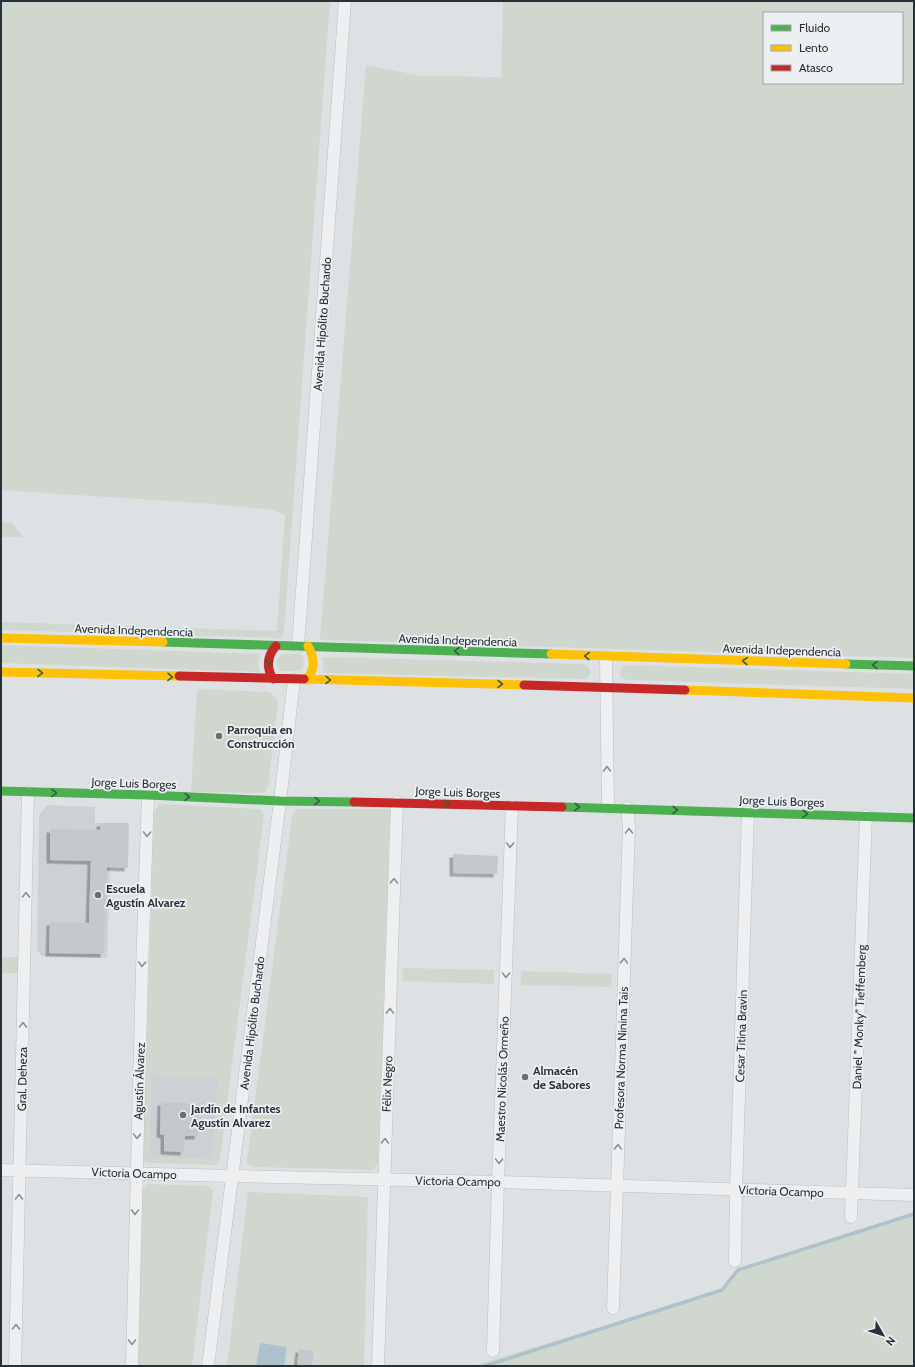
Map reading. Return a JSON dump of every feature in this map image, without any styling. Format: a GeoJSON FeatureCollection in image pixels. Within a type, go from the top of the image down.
{"type":"FeatureCollection","features":[{"type":"Feature","properties":{"kind":"main road","name":"Avenida Independencia"},"geometry":{"type":"LineString","coordinates":[[1,638],[303,646],[914,666]]}},
{"type":"Feature","properties":{"kind":"main road"},"geometry":{"type":"LineString","coordinates":[[273,679],[268,667],[268,660],[270,653],[276,646]]}},
{"type":"Feature","properties":{"kind":"main road"},"geometry":{"type":"LineString","coordinates":[[301,680],[311,674],[315,663],[314,658],[303,646]]}},
{"type":"Feature","properties":{"kind":"main road"},"geometry":{"type":"LineString","coordinates":[[1,672],[607,687],[914,698]]}},
{"type":"Feature","properties":{"kind":"main road","name":"Jorge Luis Borges"},"geometry":{"type":"LineString","coordinates":[[1,791],[148,795],[280,801],[396,802],[627,808],[914,818]]}},
{"type":"Feature","properties":{"kind":"street","name":"Avenida Hipólito Buchardo"},"geometry":{"type":"LineString","coordinates":[[303,646],[345,1]]}},
{"type":"Feature","properties":{"kind":"street"},"geometry":{"type":"LineString","coordinates":[[606,657],[608,808]]}},
{"type":"Feature","properties":{"kind":"street","name":"Avenida Hipólito Buchardo"},"geometry":{"type":"LineString","coordinates":[[208,1366],[280,801],[301,680]]}},
{"type":"Feature","properties":{"kind":"street","name":"Gral. Deheza"},"geometry":{"type":"LineString","coordinates":[[15,1366],[28,792]]}},
{"type":"Feature","properties":{"kind":"street","name":"Agustín Álvarez"},"geometry":{"type":"LineString","coordinates":[[132,1366],[136,1173],[148,795]]}},
{"type":"Feature","properties":{"kind":"street","name":"Félix Negro"},"geometry":{"type":"LineString","coordinates":[[378,1366],[396,802]]}},
{"type":"Feature","properties":{"kind":"street","name":"Maestro Nicolás Ormeño"},"geometry":{"type":"LineString","coordinates":[[493,1351],[512,806]]}},
{"type":"Feature","properties":{"kind":"street","name":"Profesora Norma Ninina Tais"},"geometry":{"type":"LineString","coordinates":[[613,1308],[629,827],[627,808]]}},
{"type":"Feature","properties":{"kind":"street","name":"Cesar Titina Bravin"},"geometry":{"type":"LineString","coordinates":[[735,1261],[748,812]]}},
{"type":"Feature","properties":{"kind":"street","name":"Daniel \" Monky\" Tieffemberg"},"geometry":{"type":"LineString","coordinates":[[851,1218],[866,816]]}},
{"type":"Feature","properties":{"kind":"street","name":"Victoria Ocampo"},"geometry":{"type":"LineString","coordinates":[[1,1170],[498,1182],[914,1195]]}},
{"type":"Feature","properties":{"kind":"shaded area"},"geometry":{"type":"Polygon","coordinates":[[[1,1],[330,1],[284,631],[282,638],[1,630],[1,622],[277,631],[285,515],[274,510],[214,504],[1,490],[1,1]]]}},
{"type":"Feature","properties":{"kind":"shaded area"},"geometry":{"type":"Polygon","coordinates":[[[503,1],[914,1],[914,658],[320,640],[366,65],[422,76],[501,77],[503,1]]]}},
{"type":"Feature","properties":{"kind":"shaded area"},"geometry":{"type":"Polygon","coordinates":[[[1,522],[12,523],[23,537],[1,537],[1,522]]]}},
{"type":"Feature","properties":{"kind":"shaded area"},"geometry":{"type":"Polygon","coordinates":[[[1,645],[261,654],[258,663],[260,672],[1,663],[1,645]]]}},
{"type":"Feature","properties":{"kind":"shaded area"},"geometry":{"type":"Polygon","coordinates":[[[281,654],[300,654],[304,659],[303,667],[299,671],[279,670],[277,659],[281,654]]]}},
{"type":"Feature","properties":{"kind":"shaded area"},"geometry":{"type":"Polygon","coordinates":[[[323,657],[583,664],[588,666],[591,672],[587,679],[322,673],[324,665],[323,657]]]}},
{"type":"Feature","properties":{"kind":"shaded area"},"geometry":{"type":"Polygon","coordinates":[[[627,665],[914,674],[914,689],[627,680],[622,678],[619,673],[622,667],[627,665]]]}},
{"type":"Feature","properties":{"kind":"shaded area"},"geometry":{"type":"Polygon","coordinates":[[[197,689],[268,692],[273,695],[278,702],[268,788],[264,793],[191,792],[197,689]]]}},
{"type":"Feature","properties":{"kind":"shaded area"},"geometry":{"type":"Polygon","coordinates":[[[160,804],[261,809],[264,815],[220,1159],[215,1165],[150,1163],[145,1162],[143,1159],[154,814],[156,808],[160,804]],[[152,1075],[149,1151],[154,1157],[212,1159],[218,1079],[152,1075]]]}},
{"type":"Feature","properties":{"kind":"shaded area"},"geometry":{"type":"Polygon","coordinates":[[[47,805],[95,807],[95,823],[129,823],[110,867],[107,958],[42,956],[37,950],[39,815],[47,805]]]}},
{"type":"Feature","properties":{"kind":"shaded area"},"geometry":{"type":"Polygon","coordinates":[[[296,809],[389,809],[390,811],[378,1163],[372,1170],[253,1167],[248,1164],[247,1161],[292,816],[296,809]]]}},
{"type":"Feature","properties":{"kind":"shaded area"},"geometry":{"type":"Polygon","coordinates":[[[1,957],[20,957],[19,973],[1,973],[1,957]]]}},
{"type":"Feature","properties":{"kind":"shaded area"},"geometry":{"type":"Polygon","coordinates":[[[403,968],[494,970],[494,984],[403,981],[403,968]]]}},
{"type":"Feature","properties":{"kind":"shaded area"},"geometry":{"type":"Polygon","coordinates":[[[521,971],[612,974],[611,987],[521,985],[521,971]]]}},
{"type":"Feature","properties":{"kind":"shaded area","name":"Jardín de Infantes Agustín Alvarez"},"geometry":{"type":"Polygon","coordinates":[[[151,1075],[219,1078],[212,1159],[154,1157],[149,1151],[151,1075]]]}},
{"type":"Feature","properties":{"kind":"shaded area"},"geometry":{"type":"Polygon","coordinates":[[[148,1184],[207,1186],[213,1191],[192,1366],[138,1366],[142,1190],[148,1184]]]}},
{"type":"Feature","properties":{"kind":"shaded area"},"geometry":{"type":"Polygon","coordinates":[[[248,1192],[368,1197],[364,1366],[227,1366],[248,1192]]]}},
{"type":"Feature","properties":{"kind":"shaded area"},"geometry":{"type":"Polygon","coordinates":[[[914,1216],[914,1366],[472,1366],[714,1293],[722,1290],[738,1270],[914,1216]]]}},
{"type":"Feature","properties":{"kind":"water"},"geometry":{"type":"Polygon","coordinates":[[[260,1343],[287,1347],[284,1366],[256,1366],[260,1343]]]}},
{"type":"Feature","properties":{"kind":"building","name":"Escuela Agustín Alvarez"},"geometry":{"type":"Polygon","coordinates":[[[100,823],[129,823],[128,868],[107,867],[104,954],[49,953],[50,922],[89,923],[91,861],[50,860],[50,829],[100,830],[100,823]]]}},
{"type":"Feature","properties":{"kind":"building"},"geometry":{"type":"Polygon","coordinates":[[[453,854],[498,856],[497,874],[453,873],[453,854]]]}},
{"type":"Feature","properties":{"kind":"building"},"geometry":{"type":"Polygon","coordinates":[[[161,1102],[200,1104],[198,1136],[185,1136],[184,1152],[164,1151],[164,1135],[160,1134],[161,1102]]]}},
{"type":"Feature","properties":{"kind":"building"},"geometry":{"type":"Polygon","coordinates":[[[299,1349],[314,1351],[312,1366],[297,1366],[299,1349]]]}},
{"type":"Feature","properties":{"kind":"waterway"},"geometry":{"type":"LineString","coordinates":[[485,1366],[722,1290],[738,1270],[914,1214]]}},
{"type":"Feature","properties":{"kind":"traffic: fast"},"geometry":{"type":"LineString","coordinates":[[163,642],[551,654]]}},
{"type":"Feature","properties":{"kind":"traffic: fast"},"geometry":{"type":"LineString","coordinates":[[846,664],[914,666]]}},
{"type":"Feature","properties":{"kind":"traffic: fast"},"geometry":{"type":"LineString","coordinates":[[1,791],[148,795],[280,801],[354,802]]}},
{"type":"Feature","properties":{"kind":"traffic: fast"},"geometry":{"type":"LineString","coordinates":[[562,807],[914,818]]}},
{"type":"Feature","properties":{"kind":"traffic: slow"},"geometry":{"type":"LineString","coordinates":[[1,638],[163,642]]}},
{"type":"Feature","properties":{"kind":"traffic: slow"},"geometry":{"type":"LineString","coordinates":[[307,680],[313,667],[313,659],[308,646]]}},
{"type":"Feature","properties":{"kind":"traffic: slow"},"geometry":{"type":"LineString","coordinates":[[551,654],[846,664]]}},
{"type":"Feature","properties":{"kind":"traffic: slow"},"geometry":{"type":"LineString","coordinates":[[1,672],[179,676]]}},
{"type":"Feature","properties":{"kind":"traffic: slow"},"geometry":{"type":"LineString","coordinates":[[304,679],[524,685]]}},
{"type":"Feature","properties":{"kind":"traffic: slow"},"geometry":{"type":"LineString","coordinates":[[685,690],[914,698]]}},
{"type":"Feature","properties":{"kind":"traffic: jam"},"geometry":{"type":"LineString","coordinates":[[273,679],[269,670],[268,662],[276,646]]}},
{"type":"Feature","properties":{"kind":"traffic: jam"},"geometry":{"type":"LineString","coordinates":[[179,676],[304,679]]}},
{"type":"Feature","properties":{"kind":"traffic: jam"},"geometry":{"type":"LineString","coordinates":[[524,685],[685,690]]}},
{"type":"Feature","properties":{"kind":"traffic: jam"},"geometry":{"type":"LineString","coordinates":[[354,802],[562,807]]}},
{"type":"Feature","properties":{"kind":"place","name":"Parroquia en Construcción"},"geometry":{"type":"Point","coordinates":[219,736]}},
{"type":"Feature","properties":{"kind":"place","name":"Escuela Agustín Alvarez"},"geometry":{"type":"Point","coordinates":[98,895]}},
{"type":"Feature","properties":{"kind":"place","name":"Almacén de Sabores"},"geometry":{"type":"Point","coordinates":[525,1077]}},
{"type":"Feature","properties":{"kind":"place","name":"Jardín de Infantes Agustín Alvarez"},"geometry":{"type":"Point","coordinates":[183,1115]}}]}
